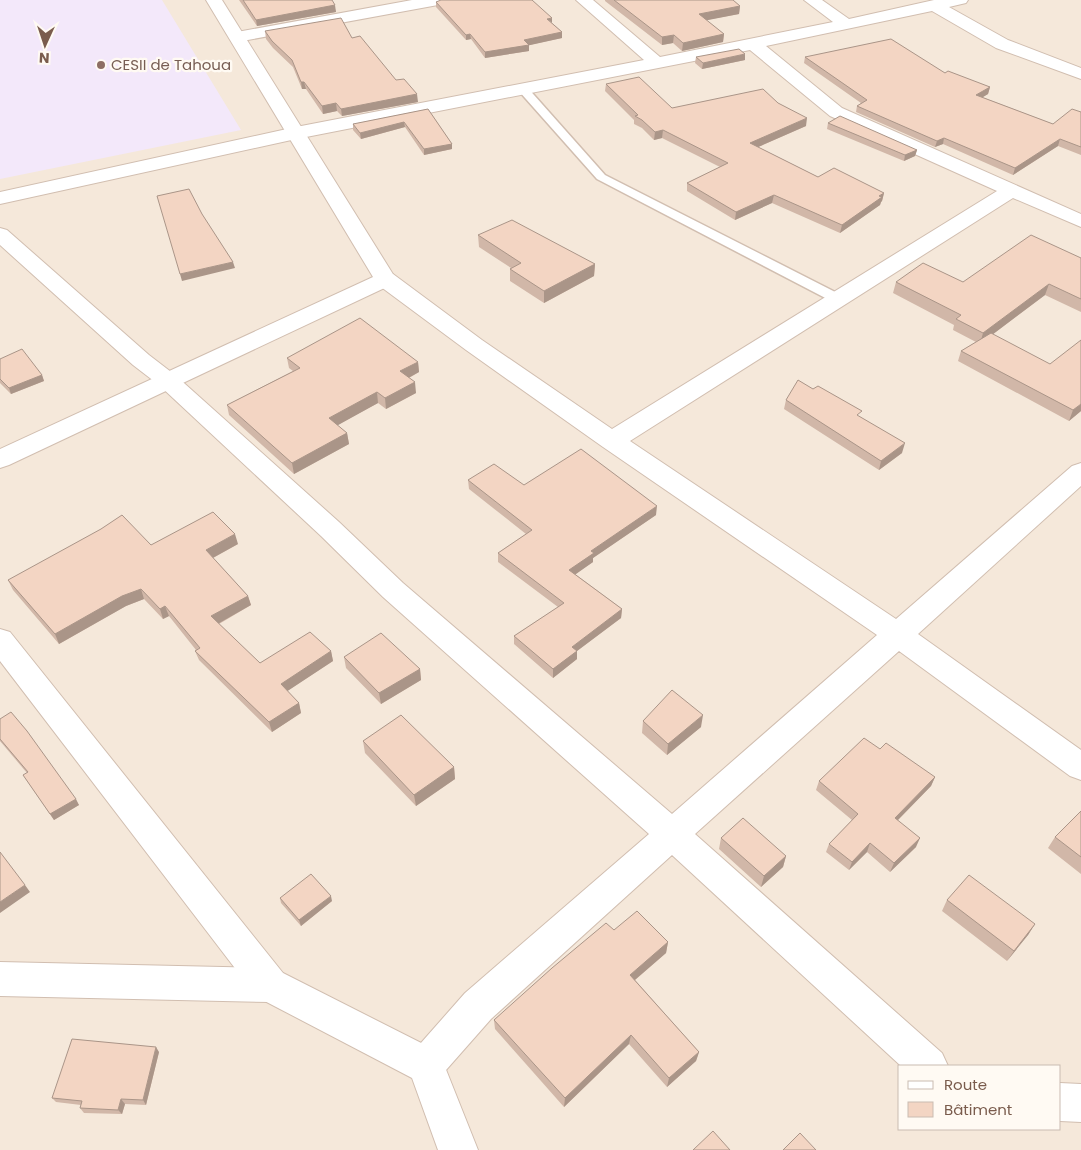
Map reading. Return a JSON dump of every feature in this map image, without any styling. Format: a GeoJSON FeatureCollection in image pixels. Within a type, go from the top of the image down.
{"type":"FeatureCollection","features":[{"type":"Feature","properties":{"kind":"street"},"geometry":{"type":"LineString","coordinates":[[214,0],[385,279],[474,345],[612,441],[898,634],[1081,767]]}},
{"type":"Feature","properties":{"kind":"street"},"geometry":{"type":"LineString","coordinates":[[237,36],[438,0]]}},
{"type":"Feature","properties":{"kind":"street"},"geometry":{"type":"LineString","coordinates":[[584,0],[656,62]]}},
{"type":"Feature","properties":{"kind":"street"},"geometry":{"type":"LineString","coordinates":[[812,0],[846,24]]}},
{"type":"Feature","properties":{"kind":"street"},"geometry":{"type":"LineString","coordinates":[[0,198],[296,133],[753,44],[960,0]]}},
{"type":"Feature","properties":{"kind":"street"},"geometry":{"type":"LineString","coordinates":[[934,6],[1002,44],[1081,74]]}},
{"type":"Feature","properties":{"kind":"street"},"geometry":{"type":"LineString","coordinates":[[753,44],[836,112],[1081,221]]}},
{"type":"Feature","properties":{"kind":"street"},"geometry":{"type":"LineString","coordinates":[[612,441],[1012,190]]}},
{"type":"Feature","properties":{"kind":"street"},"geometry":{"type":"LineString","coordinates":[[0,234],[141,360],[167,380],[330,528],[393,590],[672,834],[928,1065]]}},
{"type":"Feature","properties":{"kind":"street"},"geometry":{"type":"LineString","coordinates":[[0,460],[385,279]]}},
{"type":"Feature","properties":{"kind":"street"},"geometry":{"type":"LineString","coordinates":[[426,1065],[478,1006],[1081,472]]}},
{"type":"Feature","properties":{"kind":"street"},"geometry":{"type":"LineString","coordinates":[[0,640],[270,985],[426,1065],[458,1150]]}},
{"type":"Feature","properties":{"kind":"street"},"geometry":{"type":"LineString","coordinates":[[0,980],[270,985]]}},
{"type":"Feature","properties":{"kind":"street"},"geometry":{"type":"LineString","coordinates":[[1061,1102],[1081,1103]]}},
{"type":"Feature","properties":{"kind":"lane"},"geometry":{"type":"LineString","coordinates":[[522,88],[601,178],[838,299]]}},
{"type":"Feature","properties":{"kind":"shaded area"},"geometry":{"type":"Polygon","coordinates":[[[0,0],[1081,0],[1081,1150],[0,1150],[0,0]]]}},
{"type":"Feature","properties":{"kind":"shaded area","name":"CESII de Tahoua"},"geometry":{"type":"Polygon","coordinates":[[[0,0],[162,0],[241,130],[0,179],[0,0]]]}},
{"type":"Feature","properties":{"kind":"building"},"geometry":{"type":"Polygon","coordinates":[[[243,0],[332,0],[335,5],[256,20],[243,0]]]}},
{"type":"Feature","properties":{"kind":"building"},"geometry":{"type":"Polygon","coordinates":[[[441,0],[532,0],[552,18],[547,19],[562,32],[524,40],[529,45],[485,52],[470,34],[466,35],[436,2],[441,0]]]}},
{"type":"Feature","properties":{"kind":"building"},"geometry":{"type":"Polygon","coordinates":[[[614,0],[733,0],[740,6],[699,14],[724,34],[683,43],[674,35],[662,37],[614,0]]]}},
{"type":"Feature","properties":{"kind":"building"},"geometry":{"type":"Polygon","coordinates":[[[341,18],[352,38],[360,36],[396,80],[404,79],[417,94],[341,109],[336,103],[322,106],[304,82],[301,82],[292,60],[272,41],[265,31],[341,18]]]}},
{"type":"Feature","properties":{"kind":"building"},"geometry":{"type":"Polygon","coordinates":[[[891,39],[945,73],[948,71],[990,87],[976,95],[1053,124],[1072,109],[1081,112],[1081,147],[1060,139],[1015,168],[944,138],[937,141],[857,106],[867,100],[805,57],[891,39]]]}},
{"type":"Feature","properties":{"kind":"building"},"geometry":{"type":"Polygon","coordinates":[[[739,49],[745,54],[703,63],[696,57],[739,49]]]}},
{"type":"Feature","properties":{"kind":"building"},"geometry":{"type":"Polygon","coordinates":[[[639,77],[672,108],[763,89],[778,103],[807,118],[750,143],[818,177],[834,168],[884,193],[879,196],[882,197],[842,225],[774,195],[736,212],[687,183],[728,163],[663,130],[655,132],[635,116],[638,115],[606,84],[639,77]]]}},
{"type":"Feature","properties":{"kind":"building"},"geometry":{"type":"Polygon","coordinates":[[[428,109],[452,144],[424,149],[404,122],[360,133],[353,124],[428,109]]]}},
{"type":"Feature","properties":{"kind":"building"},"geometry":{"type":"Polygon","coordinates":[[[840,116],[917,150],[905,155],[828,123],[840,116]]]}},
{"type":"Feature","properties":{"kind":"building"},"geometry":{"type":"Polygon","coordinates":[[[189,189],[202,214],[233,262],[180,274],[157,196],[189,189]]]}},
{"type":"Feature","properties":{"kind":"building"},"geometry":{"type":"Polygon","coordinates":[[[512,220],[595,264],[544,291],[510,269],[521,263],[478,235],[512,220]]]}},
{"type":"Feature","properties":{"kind":"building"},"geometry":{"type":"Polygon","coordinates":[[[1031,235],[1081,258],[1081,299],[1049,284],[983,333],[956,319],[961,315],[896,282],[923,263],[963,282],[1031,235]]]}},
{"type":"Feature","properties":{"kind":"building"},"geometry":{"type":"Polygon","coordinates":[[[360,318],[418,362],[400,371],[415,382],[385,398],[377,392],[329,418],[347,433],[292,463],[227,405],[300,368],[287,358],[360,318]]]}},
{"type":"Feature","properties":{"kind":"building"},"geometry":{"type":"Polygon","coordinates":[[[991,333],[1050,364],[1081,340],[1081,404],[1073,410],[961,351],[991,333]]]}},
{"type":"Feature","properties":{"kind":"building"},"geometry":{"type":"Polygon","coordinates":[[[22,349],[42,375],[9,388],[0,379],[0,359],[22,349]]]}},
{"type":"Feature","properties":{"kind":"building"},"geometry":{"type":"Polygon","coordinates":[[[798,380],[813,389],[818,386],[862,411],[857,415],[905,443],[881,461],[786,400],[798,380]]]}},
{"type":"Feature","properties":{"kind":"building"},"geometry":{"type":"Polygon","coordinates":[[[581,449],[657,506],[591,551],[594,553],[569,570],[622,609],[572,647],[577,651],[553,669],[514,636],[564,603],[498,553],[532,530],[468,480],[494,464],[524,485],[581,449]]]}},
{"type":"Feature","properties":{"kind":"building"},"geometry":{"type":"Polygon","coordinates":[[[213,512],[235,534],[206,550],[248,596],[211,616],[260,663],[310,632],[331,651],[281,684],[299,703],[269,722],[195,651],[200,648],[165,606],[160,609],[141,589],[122,596],[55,634],[8,580],[101,529],[122,515],[151,545],[213,512]]]}},
{"type":"Feature","properties":{"kind":"building"},"geometry":{"type":"Polygon","coordinates":[[[381,633],[420,669],[379,693],[344,657],[381,633]]]}},
{"type":"Feature","properties":{"kind":"building"},"geometry":{"type":"Polygon","coordinates":[[[672,690],[703,715],[668,744],[643,721],[672,690]]]}},
{"type":"Feature","properties":{"kind":"building"},"geometry":{"type":"Polygon","coordinates":[[[11,712],[76,799],[50,814],[23,775],[28,772],[0,739],[0,719],[11,712]]]}},
{"type":"Feature","properties":{"kind":"building"},"geometry":{"type":"Polygon","coordinates":[[[401,715],[454,767],[414,795],[363,741],[401,715]]]}},
{"type":"Feature","properties":{"kind":"building"},"geometry":{"type":"Polygon","coordinates":[[[864,738],[880,749],[886,743],[935,777],[895,818],[920,838],[894,863],[870,843],[852,862],[829,844],[858,814],[819,781],[864,738]]]}},
{"type":"Feature","properties":{"kind":"building"},"geometry":{"type":"Polygon","coordinates":[[[1081,811],[1081,857],[1055,837],[1081,811]]]}},
{"type":"Feature","properties":{"kind":"building"},"geometry":{"type":"Polygon","coordinates":[[[743,818],[786,856],[764,876],[721,838],[743,818]]]}},
{"type":"Feature","properties":{"kind":"building"},"geometry":{"type":"Polygon","coordinates":[[[0,852],[25,885],[0,902],[0,852]]]}},
{"type":"Feature","properties":{"kind":"building"},"geometry":{"type":"Polygon","coordinates":[[[311,874],[331,896],[299,920],[280,898],[311,874]]]}},
{"type":"Feature","properties":{"kind":"building"},"geometry":{"type":"Polygon","coordinates":[[[969,875],[1035,924],[1014,951],[947,900],[969,875]]]}},
{"type":"Feature","properties":{"kind":"building"},"geometry":{"type":"Polygon","coordinates":[[[637,911],[668,942],[630,975],[699,1052],[669,1078],[631,1035],[565,1098],[494,1020],[606,923],[614,930],[637,911]]]}},
{"type":"Feature","properties":{"kind":"building"},"geometry":{"type":"Polygon","coordinates":[[[72,1039],[156,1047],[143,1100],[121,1099],[118,1110],[80,1108],[82,1101],[52,1098],[72,1039]]]}},
{"type":"Feature","properties":{"kind":"building"},"geometry":{"type":"Polygon","coordinates":[[[713,1131],[730,1150],[693,1150],[713,1131]]]}},
{"type":"Feature","properties":{"kind":"building"},"geometry":{"type":"Polygon","coordinates":[[[800,1133],[816,1150],[783,1150],[800,1133]]]}},
{"type":"Feature","properties":{"kind":"place","name":"CESII de Tahoua"},"geometry":{"type":"Point","coordinates":[101,65]}}]}
